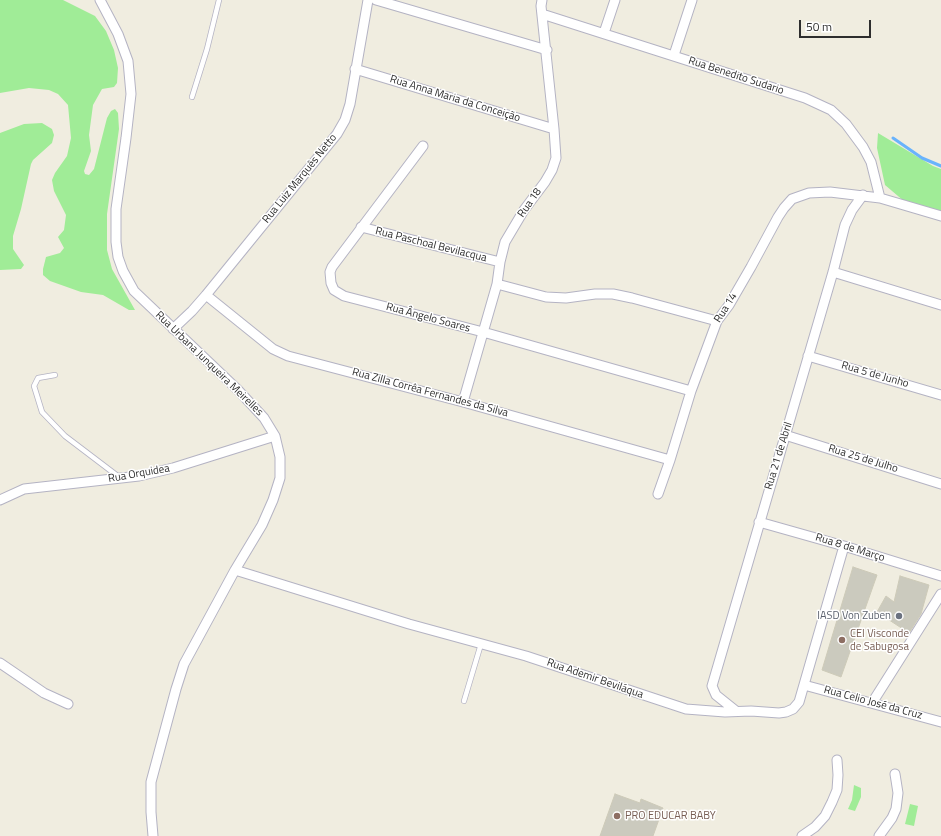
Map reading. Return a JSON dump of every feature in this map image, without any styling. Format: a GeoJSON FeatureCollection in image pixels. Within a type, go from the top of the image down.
{"type":"FeatureCollection","features":[{"type":"Feature","properties":{"kind":"street","name":"Rua Urbana Junqueira Meirelles"},"geometry":{"type":"LineString","coordinates":[[100,0],[118,34],[128,61],[131,94],[116,209],[116,242],[118,258],[123,271],[134,291],[238,390],[264,418],[275,436],[280,457],[280,478],[274,500],[262,525],[235,570],[184,664],[151,782],[153,836]]}},
{"type":"Feature","properties":{"kind":"street","name":"Rua Luiz Marquês Netto"},"geometry":{"type":"LineString","coordinates":[[173,329],[206,296],[337,134],[345,120],[350,104],[368,0]]}},
{"type":"Feature","properties":{"kind":"street"},"geometry":{"type":"LineString","coordinates":[[376,0],[547,50]]}},
{"type":"Feature","properties":{"kind":"street","name":"Rua 18"},"geometry":{"type":"LineString","coordinates":[[463,402],[497,284],[505,242],[513,227],[552,170],[556,158],[547,50],[542,14],[542,0]]}},
{"type":"Feature","properties":{"kind":"street"},"geometry":{"type":"LineString","coordinates":[[604,33],[615,0]]}},
{"type":"Feature","properties":{"kind":"street"},"geometry":{"type":"LineString","coordinates":[[674,55],[692,0]]}},
{"type":"Feature","properties":{"kind":"street","name":"Rua Benedito Sudario"},"geometry":{"type":"LineString","coordinates":[[542,14],[805,98],[831,110],[846,124],[863,147],[873,168],[880,198]]}},
{"type":"Feature","properties":{"kind":"street","name":"Rua Anna Maria da Conceição"},"geometry":{"type":"LineString","coordinates":[[355,69],[554,129]]}},
{"type":"Feature","properties":{"kind":"street","name":"Rua Ângelo Soares"},"geometry":{"type":"LineString","coordinates":[[423,146],[332,267],[330,278],[334,290],[344,296],[483,332],[691,391]]}},
{"type":"Feature","properties":{"kind":"street","name":"Rua 14"},"geometry":{"type":"LineString","coordinates":[[658,494],[691,391],[716,321],[729,305],[778,217],[792,199],[809,193],[830,192],[863,195],[880,198],[941,216]]}},
{"type":"Feature","properties":{"kind":"street","name":"Rua 21 de Abril"},"geometry":{"type":"LineString","coordinates":[[736,711],[716,694],[712,686],[833,272],[845,226],[852,210],[863,195]]}},
{"type":"Feature","properties":{"kind":"street","name":"Rua Paschoal Bevilacqua"},"geometry":{"type":"LineString","coordinates":[[361,227],[500,262]]}},
{"type":"Feature","properties":{"kind":"street"},"geometry":{"type":"LineString","coordinates":[[833,272],[941,305]]}},
{"type":"Feature","properties":{"kind":"street"},"geometry":{"type":"LineString","coordinates":[[497,284],[546,297],[566,298],[595,294],[612,294],[716,321]]}},
{"type":"Feature","properties":{"kind":"street","name":"Rua Zilla Corrêa Fernandes da Silva"},"geometry":{"type":"LineString","coordinates":[[206,296],[273,349],[283,353],[670,460]]}},
{"type":"Feature","properties":{"kind":"street","name":"Rua 5 de Junho"},"geometry":{"type":"LineString","coordinates":[[808,356],[941,395]]}},
{"type":"Feature","properties":{"kind":"street","name":"Rua 25 de Julho"},"geometry":{"type":"LineString","coordinates":[[785,435],[941,484]]}},
{"type":"Feature","properties":{"kind":"street","name":"Rua Orquidea"},"geometry":{"type":"LineString","coordinates":[[0,500],[24,490],[139,476],[173,468],[275,436]]}},
{"type":"Feature","properties":{"kind":"street","name":"Rua 8 de Março"},"geometry":{"type":"LineString","coordinates":[[759,522],[941,576]]}},
{"type":"Feature","properties":{"kind":"street","name":"Rua Ademir Beviláqua"},"geometry":{"type":"LineString","coordinates":[[235,570],[409,624],[526,656],[686,709],[725,712],[751,711],[779,713],[786,712],[797,706],[844,546]]}},
{"type":"Feature","properties":{"kind":"street"},"geometry":{"type":"LineString","coordinates":[[872,703],[941,594]]}},
{"type":"Feature","properties":{"kind":"street"},"geometry":{"type":"LineString","coordinates":[[0,663],[44,693],[68,704]]}},
{"type":"Feature","properties":{"kind":"street","name":"Rua Celio José da Cruz"},"geometry":{"type":"LineString","coordinates":[[804,685],[941,722]]}},
{"type":"Feature","properties":{"kind":"street"},"geometry":{"type":"LineString","coordinates":[[802,836],[815,827],[825,816],[832,802],[836,790],[838,775],[837,760]]}},
{"type":"Feature","properties":{"kind":"street"},"geometry":{"type":"LineString","coordinates":[[878,836],[892,818],[896,809],[898,793],[895,774]]}},
{"type":"Feature","properties":{"kind":"lane"},"geometry":{"type":"LineString","coordinates":[[192,97],[207,49],[219,0]]}},
{"type":"Feature","properties":{"kind":"lane"},"geometry":{"type":"LineString","coordinates":[[55,375],[38,378],[34,386],[42,412],[65,436],[120,478]]}},
{"type":"Feature","properties":{"kind":"lane"},"geometry":{"type":"LineString","coordinates":[[464,701],[481,644]]}},
{"type":"Feature","properties":{"kind":"green space"},"geometry":{"type":"Polygon","coordinates":[[[0,0],[63,0],[95,16],[106,31],[114,50],[118,68],[117,83],[114,87],[102,89],[93,105],[89,135],[91,151],[84,171],[85,174],[89,175],[94,169],[107,118],[111,111],[115,109],[118,113],[119,129],[107,214],[107,250],[112,269],[135,310],[129,310],[103,295],[81,292],[50,281],[43,275],[46,257],[60,253],[64,248],[58,237],[64,230],[66,215],[54,191],[52,180],[67,156],[71,138],[68,105],[58,94],[49,90],[29,88],[0,93],[0,0]]]}},
{"type":"Feature","properties":{"kind":"green space"},"geometry":{"type":"Polygon","coordinates":[[[42,123],[52,129],[54,135],[52,143],[33,160],[31,164],[21,209],[13,236],[13,249],[24,265],[21,269],[0,270],[0,133],[24,124],[42,123]]]}},
{"type":"Feature","properties":{"kind":"green space"},"geometry":{"type":"Polygon","coordinates":[[[878,133],[933,166],[941,169],[941,212],[905,202],[885,185],[877,148],[878,133]]]}},
{"type":"Feature","properties":{"kind":"green space"},"geometry":{"type":"Polygon","coordinates":[[[854,785],[861,788],[861,797],[855,811],[848,809],[852,800],[854,785]]]}},
{"type":"Feature","properties":{"kind":"green space"},"geometry":{"type":"Polygon","coordinates":[[[910,804],[918,806],[914,826],[905,824],[910,804]]]}},
{"type":"Feature","properties":{"kind":"building"},"geometry":{"type":"Polygon","coordinates":[[[853,567],[877,575],[841,677],[822,670],[853,567]]]}},
{"type":"Feature","properties":{"kind":"building"},"geometry":{"type":"Polygon","coordinates":[[[900,576],[929,585],[921,614],[909,633],[877,612],[886,596],[894,602],[900,576]]]}},
{"type":"Feature","properties":{"kind":"building"},"geometry":{"type":"Polygon","coordinates":[[[615,794],[640,803],[641,799],[663,808],[653,836],[600,836],[615,794]]]}},
{"type":"Feature","properties":{"kind":"waterway"},"geometry":{"type":"LineString","coordinates":[[893,138],[922,158],[941,166]]}},
{"type":"Feature","properties":{"kind":"place","name":"IASD Von Zuben"},"geometry":{"type":"Point","coordinates":[899,616]}},
{"type":"Feature","properties":{"kind":"place","name":"CEI Visconde de Sabugosa"},"geometry":{"type":"Point","coordinates":[842,640]}},
{"type":"Feature","properties":{"kind":"place","name":"PRO EDUCAR BABY"},"geometry":{"type":"Point","coordinates":[617,816]}}]}
